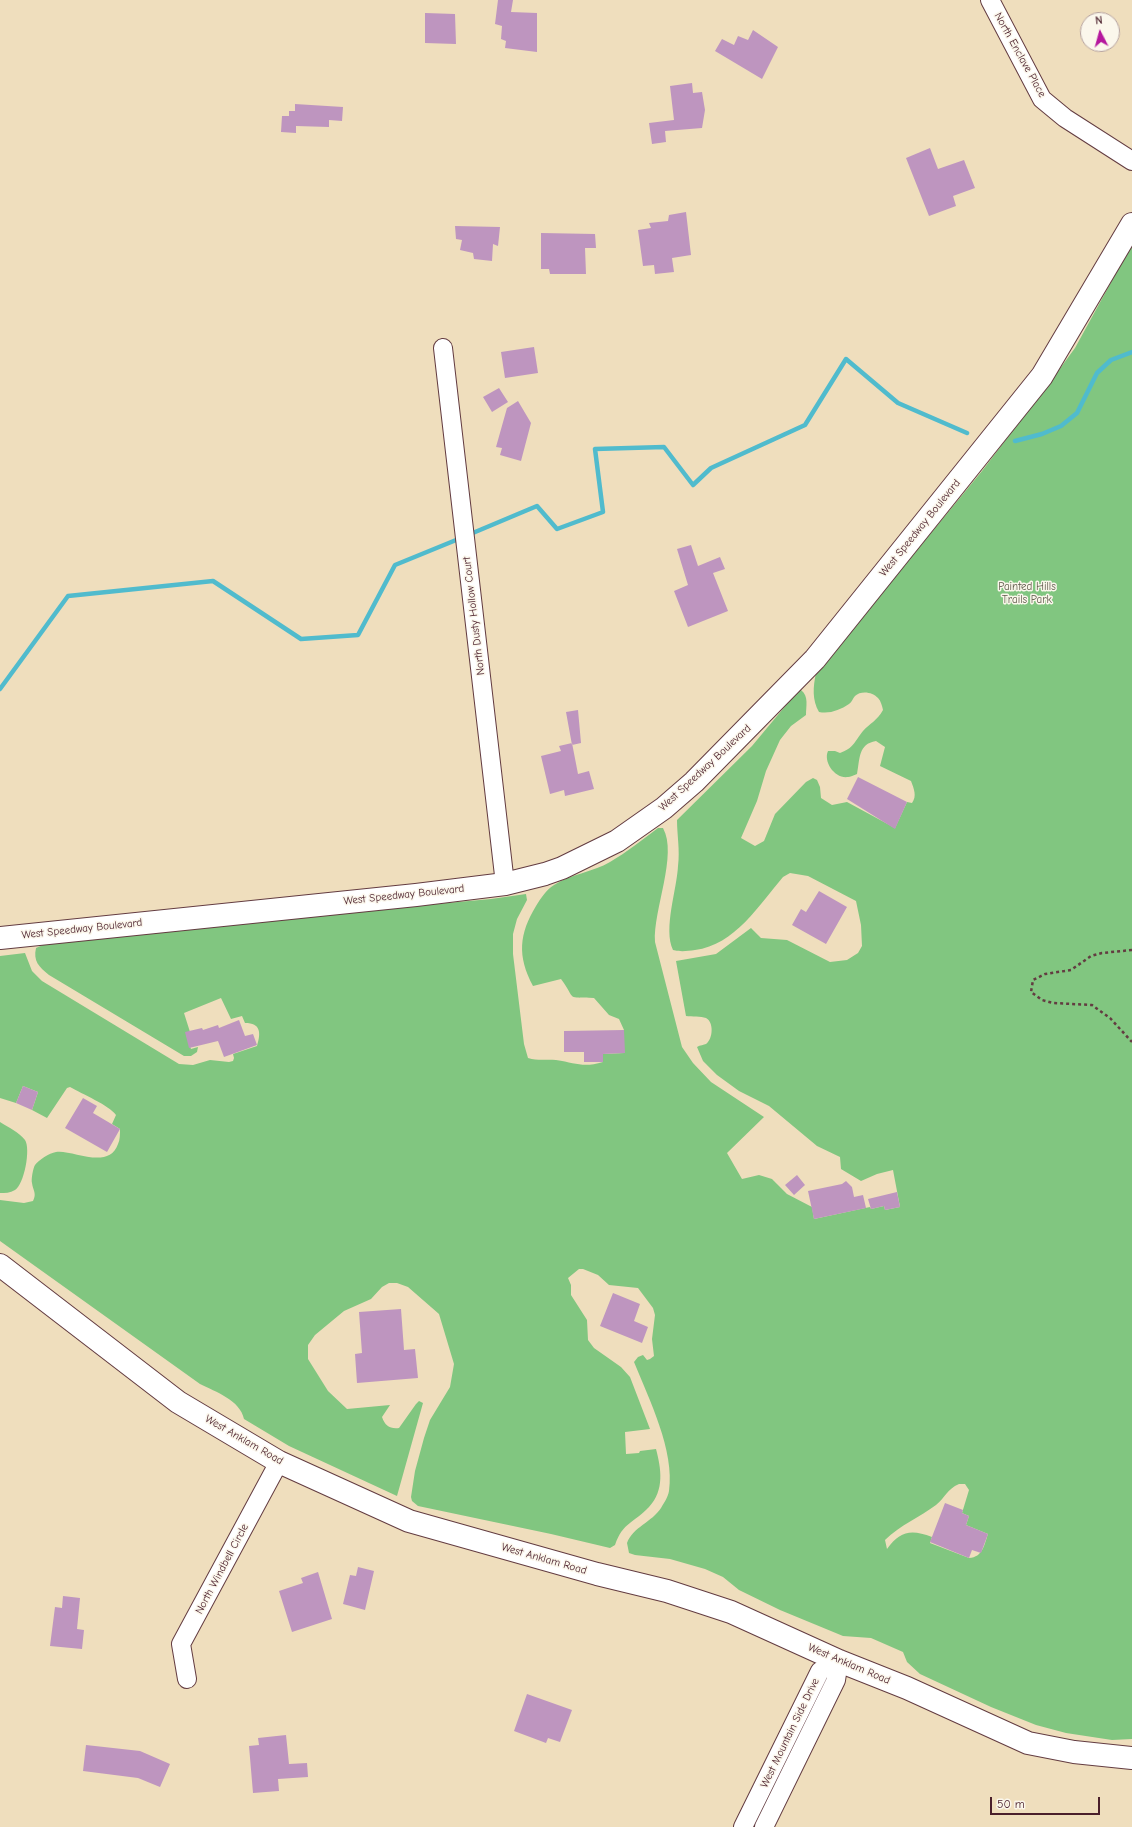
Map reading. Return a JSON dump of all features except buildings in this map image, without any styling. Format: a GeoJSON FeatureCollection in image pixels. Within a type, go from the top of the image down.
{"type":"FeatureCollection","features":[{"type":"Feature","properties":{"kind":"main road","name":"West Speedway Boulevard"},"geometry":{"type":"LineString","coordinates":[[0,938],[416,895],[505,884],[545,874],[592,855],[617,841],[664,808],[699,776],[815,659],[1042,376],[1132,224]]}},
{"type":"Feature","properties":{"kind":"main road","name":"West Anklam Road"},"geometry":{"type":"LineString","coordinates":[[0,1265],[178,1402],[279,1462],[410,1521],[596,1574],[667,1591],[731,1612],[839,1661],[907,1688],[1028,1743],[1074,1752],[1132,1758]]}},
{"type":"Feature","properties":{"kind":"street","name":"North Enclave Place"},"geometry":{"type":"LineString","coordinates":[[990,0],[1042,99],[1065,118],[1132,161]]}},
{"type":"Feature","properties":{"kind":"street","name":"North Dusty Hollow Court"},"geometry":{"type":"LineString","coordinates":[[443,348],[505,884]]}},
{"type":"Feature","properties":{"kind":"street","name":"North Windbell Circle"},"geometry":{"type":"LineString","coordinates":[[187,1679],[181,1644],[279,1462]]}},
{"type":"Feature","properties":{"kind":"street","name":"West Mountain Side Drive"},"geometry":{"type":"LineString","coordinates":[[743,1827],[820,1671],[839,1661]]}},
{"type":"Feature","properties":{"kind":"street","name":"West Mountain Side Drive"},"geometry":{"type":"LineString","coordinates":[[764,1827],[836,1680],[839,1661]]}},
{"type":"Feature","properties":{"kind":"path"},"geometry":{"type":"LineString","coordinates":[[1132,950],[1102,953],[1091,956],[1071,970],[1045,974],[1033,980],[1032,992],[1042,1000],[1053,1003],[1092,1005],[1110,1018],[1132,1042]]}},
{"type":"Feature","properties":{"kind":"green space","name":"Painted Hills Trails Park"},"geometry":{"type":"Polygon","coordinates":[[[1132,244],[1132,1739],[1112,1740],[1066,1733],[1036,1725],[991,1707],[920,1674],[907,1662],[903,1652],[871,1638],[843,1636],[780,1610],[739,1590],[723,1577],[705,1569],[670,1559],[629,1553],[627,1543],[630,1537],[657,1513],[666,1500],[669,1491],[670,1475],[665,1442],[634,1362],[638,1357],[643,1355],[647,1360],[654,1356],[652,1339],[655,1315],[653,1308],[638,1288],[609,1285],[598,1275],[583,1269],[579,1269],[568,1278],[571,1285],[571,1295],[587,1320],[588,1340],[594,1348],[621,1367],[630,1377],[650,1429],[625,1432],[626,1454],[656,1449],[659,1464],[660,1486],[654,1500],[644,1512],[625,1527],[618,1537],[615,1545],[610,1548],[418,1506],[412,1501],[411,1497],[415,1471],[424,1438],[430,1420],[450,1387],[454,1364],[439,1314],[408,1287],[397,1283],[389,1283],[382,1287],[371,1299],[344,1311],[315,1335],[308,1345],[308,1359],[328,1391],[347,1409],[390,1405],[382,1417],[388,1426],[399,1428],[416,1404],[419,1401],[423,1403],[397,1496],[289,1446],[244,1419],[242,1412],[233,1402],[200,1384],[0,1241],[0,1200],[24,1203],[33,1201],[35,1194],[32,1177],[34,1167],[37,1163],[47,1155],[56,1152],[98,1158],[107,1156],[113,1152],[118,1144],[120,1139],[120,1129],[112,1124],[116,1115],[113,1111],[70,1087],[67,1088],[47,1118],[32,1110],[38,1092],[23,1086],[16,1103],[0,1098],[0,956],[25,953],[32,971],[42,981],[179,1064],[193,1065],[210,1060],[229,1062],[233,1061],[233,1054],[257,1046],[259,1033],[257,1027],[250,1023],[245,1023],[242,1016],[231,1019],[221,998],[184,1013],[190,1032],[186,1034],[191,1049],[198,1047],[197,1052],[191,1056],[184,1056],[49,975],[42,969],[36,960],[36,948],[45,944],[182,927],[491,899],[526,894],[527,900],[517,919],[513,934],[513,954],[524,1044],[528,1058],[590,1065],[596,1064],[603,1062],[603,1054],[624,1053],[624,1030],[619,1019],[609,1015],[594,998],[579,998],[573,996],[561,979],[533,986],[524,965],[522,955],[523,936],[530,916],[544,894],[551,887],[568,878],[610,862],[658,828],[663,828],[667,839],[668,853],[667,867],[655,929],[655,942],[682,1047],[693,1063],[711,1082],[764,1117],[727,1153],[742,1179],[759,1175],[772,1179],[787,1194],[812,1207],[814,1219],[870,1207],[871,1209],[884,1206],[885,1210],[900,1207],[893,1170],[877,1174],[861,1181],[841,1169],[840,1157],[817,1146],[769,1106],[739,1091],[717,1075],[703,1061],[697,1047],[708,1042],[712,1031],[710,1023],[706,1018],[686,1016],[676,961],[716,954],[751,928],[761,938],[787,940],[830,962],[847,960],[858,953],[862,946],[861,925],[856,901],[808,876],[790,873],[783,877],[745,922],[722,940],[709,947],[695,950],[673,950],[669,931],[679,860],[677,820],[752,746],[797,692],[801,690],[804,692],[806,698],[806,715],[791,726],[780,740],[766,771],[757,801],[741,838],[755,846],[764,841],[775,814],[806,782],[813,778],[817,780],[820,787],[821,798],[832,805],[847,802],[895,828],[907,802],[912,803],[914,800],[914,792],[911,781],[880,766],[885,747],[876,741],[866,745],[861,753],[857,774],[849,777],[843,777],[835,773],[831,769],[827,760],[828,751],[840,753],[848,749],[863,731],[878,717],[883,710],[880,701],[873,694],[864,692],[855,696],[850,703],[842,708],[831,712],[819,712],[815,703],[814,693],[816,673],[982,471],[1075,348],[1132,244]],[[965,1484],[955,1486],[936,1505],[904,1525],[885,1540],[887,1549],[901,1535],[906,1533],[918,1533],[932,1537],[930,1543],[969,1558],[980,1553],[988,1534],[966,1525],[969,1516],[962,1513],[969,1490],[965,1484]]]}},
{"type":"Feature","properties":{"kind":"green space"},"geometry":{"type":"Polygon","coordinates":[[[0,1122],[23,1137],[27,1145],[26,1166],[21,1181],[15,1190],[6,1193],[0,1193],[0,1122]]]}},
{"type":"Feature","properties":{"kind":"waterway"},"geometry":{"type":"LineString","coordinates":[[1015,441],[1042,434],[1061,426],[1077,413],[1097,373],[1111,360],[1132,352]]}},
{"type":"Feature","properties":{"kind":"waterway"},"geometry":{"type":"LineString","coordinates":[[468,535],[537,506],[557,529],[603,512],[595,449],[664,447],[693,485],[711,468],[805,425],[846,359],[898,403],[967,433]]}},
{"type":"Feature","properties":{"kind":"waterway"},"geometry":{"type":"LineString","coordinates":[[0,689],[68,596],[213,581],[301,639],[358,635],[395,565],[461,538]]}}]}
